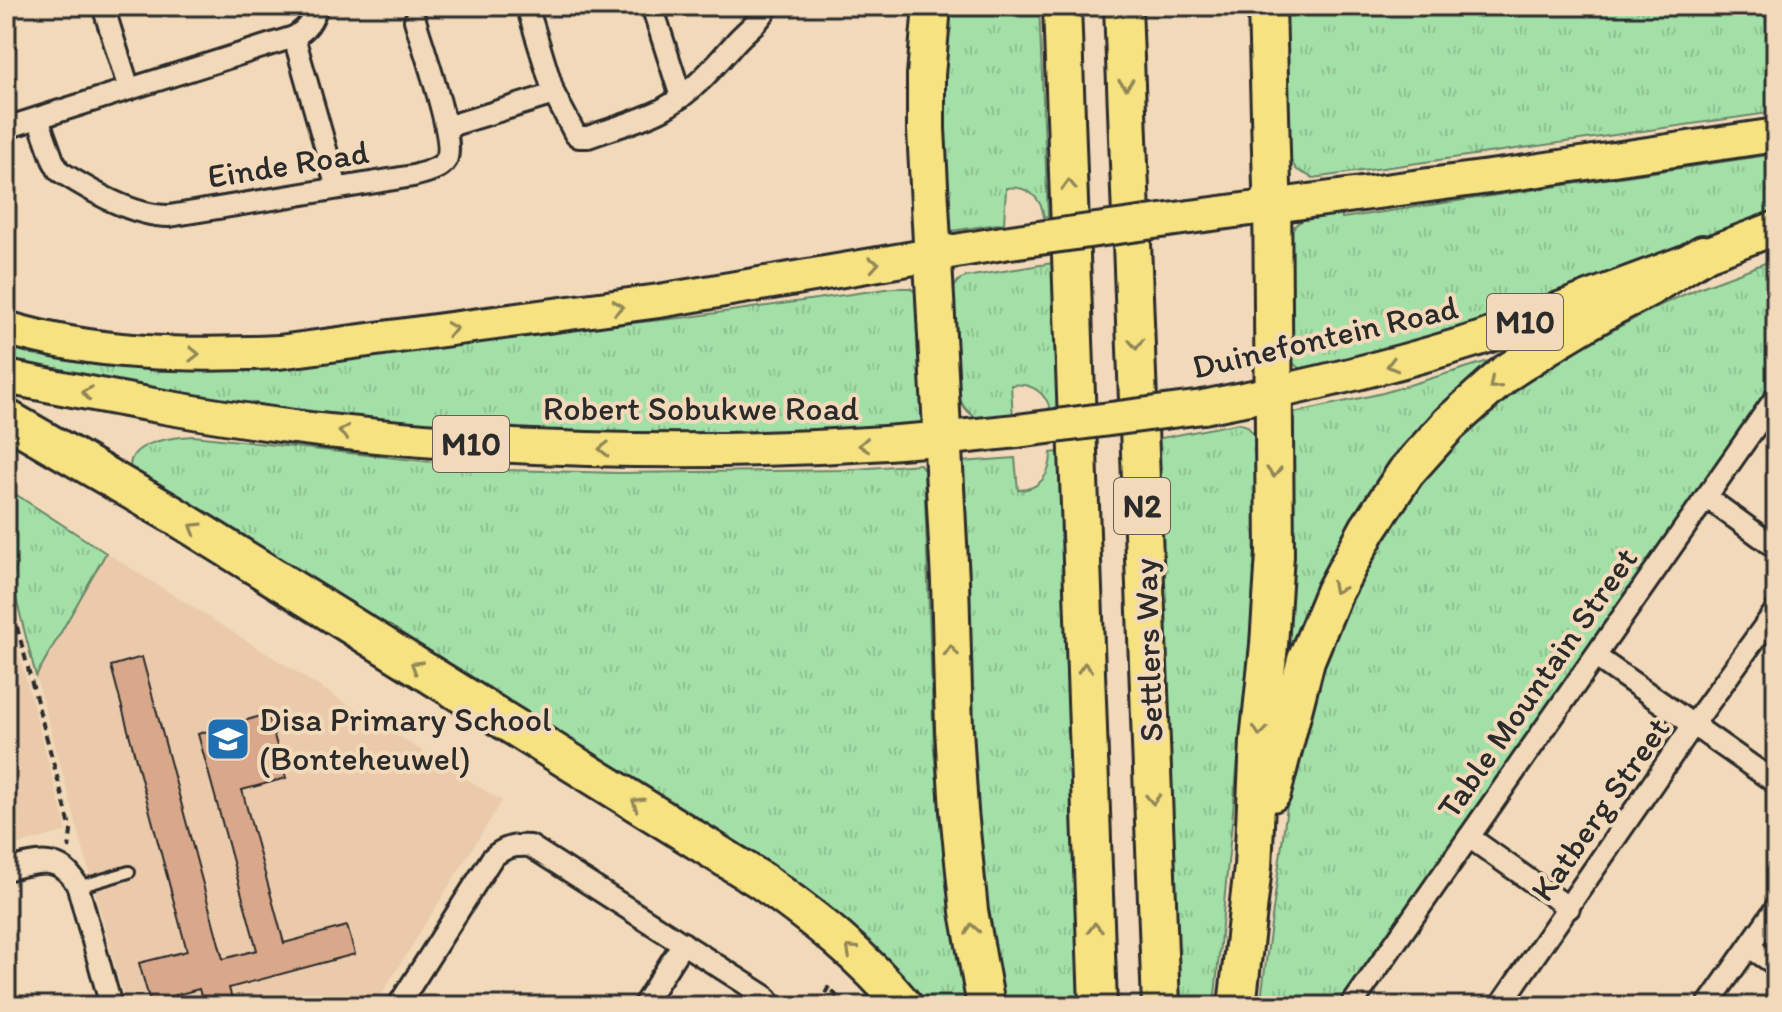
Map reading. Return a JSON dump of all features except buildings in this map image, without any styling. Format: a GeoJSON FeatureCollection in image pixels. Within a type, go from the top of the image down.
{"type":"FeatureCollection","features":[{"type":"Feature","properties":{"kind":"highway"},"geometry":{"type":"LineString","coordinates":[[932,6],[926,75],[926,129],[950,581],[954,729],[969,911],[986,1006]]}},
{"type":"Feature","properties":{"kind":"highway","name":"Settlers Way"},"geometry":{"type":"LineString","coordinates":[[1062,6],[1098,1006]]}},
{"type":"Feature","properties":{"kind":"highway","name":"Settlers Way"},"geometry":{"type":"LineString","coordinates":[[1123,6],[1161,1006]]}},
{"type":"Feature","properties":{"kind":"highway"},"geometry":{"type":"LineString","coordinates":[[1237,1006],[1253,867],[1259,741],[1275,555],[1267,6]]}},
{"type":"Feature","properties":{"kind":"highway"},"geometry":{"type":"LineString","coordinates":[[1253,867],[1306,660],[1334,592],[1368,529],[1406,472],[1449,424],[1506,373],[1703,254]]}},
{"type":"Feature","properties":{"kind":"highway"},"geometry":{"type":"LineString","coordinates":[[6,418],[172,514],[762,881],[839,939],[868,965],[904,1006]]}},
{"type":"Feature","properties":{"kind":"main road"},"geometry":{"type":"LineString","coordinates":[[6,328],[63,342],[116,350],[221,354],[279,352],[659,301],[1003,243],[1776,135]]}},
{"type":"Feature","properties":{"kind":"main road","name":"Duinefontein Road"},"geometry":{"type":"LineString","coordinates":[[1017,431],[1203,407],[1274,394],[1391,366],[1468,342],[1776,228]]}},
{"type":"Feature","properties":{"kind":"main road","name":"Robert Sobukwe Road"},"geometry":{"type":"LineString","coordinates":[[6,377],[150,405],[237,418],[328,431],[480,445],[571,449],[758,449],[861,445],[1017,431]]}},
{"type":"Feature","properties":{"kind":"street"},"geometry":{"type":"LineString","coordinates":[[103,6],[129,89]]}},
{"type":"Feature","properties":{"kind":"street"},"geometry":{"type":"LineString","coordinates":[[6,128],[294,37],[305,30],[317,6]]}},
{"type":"Feature","properties":{"kind":"street"},"geometry":{"type":"LineString","coordinates":[[527,6],[554,94],[579,137],[588,137],[660,111],[681,97],[706,76],[768,6]]}},
{"type":"Feature","properties":{"kind":"street"},"geometry":{"type":"LineString","coordinates":[[652,6],[681,97]]}},
{"type":"Feature","properties":{"kind":"street"},"geometry":{"type":"LineString","coordinates":[[415,20],[446,127],[554,94]]}},
{"type":"Feature","properties":{"kind":"street"},"geometry":{"type":"LineString","coordinates":[[294,37],[337,188]]}},
{"type":"Feature","properties":{"kind":"street","name":"Einde Road"},"geometry":{"type":"LineString","coordinates":[[38,118],[59,171],[124,206],[153,216],[169,216],[413,176],[446,160],[449,146],[446,127]]}},
{"type":"Feature","properties":{"kind":"street","name":"Table Mountain Street"},"geometry":{"type":"LineString","coordinates":[[1351,1006],[1776,397]]}},
{"type":"Feature","properties":{"kind":"street"},"geometry":{"type":"LineString","coordinates":[[1706,497],[1776,548]]}},
{"type":"Feature","properties":{"kind":"street"},"geometry":{"type":"LineString","coordinates":[[1596,657],[1693,725],[1776,610]]}},
{"type":"Feature","properties":{"kind":"street","name":"Katberg Street"},"geometry":{"type":"LineString","coordinates":[[1500,1006],[1693,725],[1776,783]]}},
{"type":"Feature","properties":{"kind":"street"},"geometry":{"type":"LineString","coordinates":[[1469,837],[1569,908]]}},
{"type":"Feature","properties":{"kind":"street"},"geometry":{"type":"LineString","coordinates":[[398,1006],[486,866],[500,850],[510,846],[530,846],[765,996],[772,1006]]}},
{"type":"Feature","properties":{"kind":"street"},"geometry":{"type":"LineString","coordinates":[[6,870],[34,862],[52,863],[68,872],[78,887],[111,1006]]}},
{"type":"Feature","properties":{"kind":"street"},"geometry":{"type":"LineString","coordinates":[[1707,1006],[1776,908]]}},
{"type":"Feature","properties":{"kind":"street"},"geometry":{"type":"LineString","coordinates":[[643,1006],[683,943]]}},
{"type":"Feature","properties":{"kind":"street"},"geometry":{"type":"LineString","coordinates":[[1749,947],[1776,965]]}},
{"type":"Feature","properties":{"kind":"lane"},"geometry":{"type":"LineString","coordinates":[[78,887],[129,872]]}},
{"type":"Feature","properties":{"kind":"path"},"geometry":{"type":"LineString","coordinates":[[6,586],[69,821],[69,851]]}},
{"type":"Feature","properties":{"kind":"path"},"geometry":{"type":"LineString","coordinates":[[819,1006],[829,986],[844,1006]]}},
{"type":"Feature","properties":{"kind":"shaded area","name":"Disa Primary School (Bonteheuwel)"},"geometry":{"type":"Polygon","coordinates":[[[106,553],[502,801],[374,1006],[126,1006],[36,676],[106,553]]]}},
{"type":"Feature","properties":{"kind":"shaded area"},"geometry":{"type":"Polygon","coordinates":[[[6,605],[67,831],[6,848],[6,605]]]}},
{"type":"Feature","properties":{"kind":"green space"},"geometry":{"type":"Polygon","coordinates":[[[946,6],[1039,6],[1048,216],[1044,217],[1040,203],[1026,190],[1006,188],[1004,223],[945,232],[939,94],[946,6]]]}},
{"type":"Feature","properties":{"kind":"green space"},"geometry":{"type":"Polygon","coordinates":[[[1277,6],[1776,6],[1776,112],[1313,178],[1297,170],[1288,157],[1277,6]]]}},
{"type":"Feature","properties":{"kind":"green space"},"geometry":{"type":"Polygon","coordinates":[[[1776,154],[1776,210],[1456,334],[1303,371],[1291,358],[1290,232],[1306,218],[1341,211],[1342,218],[1776,154]]]}},
{"type":"Feature","properties":{"kind":"green space"},"geometry":{"type":"Polygon","coordinates":[[[1776,259],[1776,384],[1338,1006],[1260,1006],[1294,755],[1345,595],[1429,468],[1502,397],[1567,355],[1652,309],[1776,259]]]}},
{"type":"Feature","properties":{"kind":"green space"},"geometry":{"type":"Polygon","coordinates":[[[1053,263],[1058,414],[1052,414],[1038,390],[1026,385],[1011,385],[1013,418],[994,421],[979,419],[968,412],[961,402],[954,375],[951,308],[956,284],[966,277],[1053,263]]]}},
{"type":"Feature","properties":{"kind":"green space"},"geometry":{"type":"Polygon","coordinates":[[[910,288],[918,294],[922,426],[782,437],[512,433],[271,410],[41,370],[6,361],[6,340],[399,348],[689,317],[910,288]]]}},
{"type":"Feature","properties":{"kind":"green space"},"geometry":{"type":"Polygon","coordinates":[[[1498,358],[1283,675],[1292,537],[1293,413],[1383,393],[1498,358]]]}},
{"type":"Feature","properties":{"kind":"green space"},"geometry":{"type":"Polygon","coordinates":[[[1239,423],[1247,426],[1255,436],[1253,606],[1214,1006],[1177,1006],[1156,439],[1239,423]]]}},
{"type":"Feature","properties":{"kind":"green space"},"geometry":{"type":"Polygon","coordinates":[[[193,436],[506,470],[620,473],[844,470],[920,464],[924,470],[934,750],[945,866],[971,1006],[922,1006],[904,983],[131,472],[131,462],[142,448],[163,440],[193,436]]]}},
{"type":"Feature","properties":{"kind":"green space"},"geometry":{"type":"Polygon","coordinates":[[[1059,452],[1079,1006],[999,1006],[976,861],[961,462],[1015,458],[1018,490],[1038,484],[1049,468],[1051,453],[1059,452]]]}},
{"type":"Feature","properties":{"kind":"green space"},"geometry":{"type":"Polygon","coordinates":[[[6,488],[106,553],[36,676],[6,559],[6,488]]]}},
{"type":"Feature","properties":{"kind":"place","name":"Disa Primary School (Bonteheuwel)"},"geometry":{"type":"Point","coordinates":[228,739]}}]}
